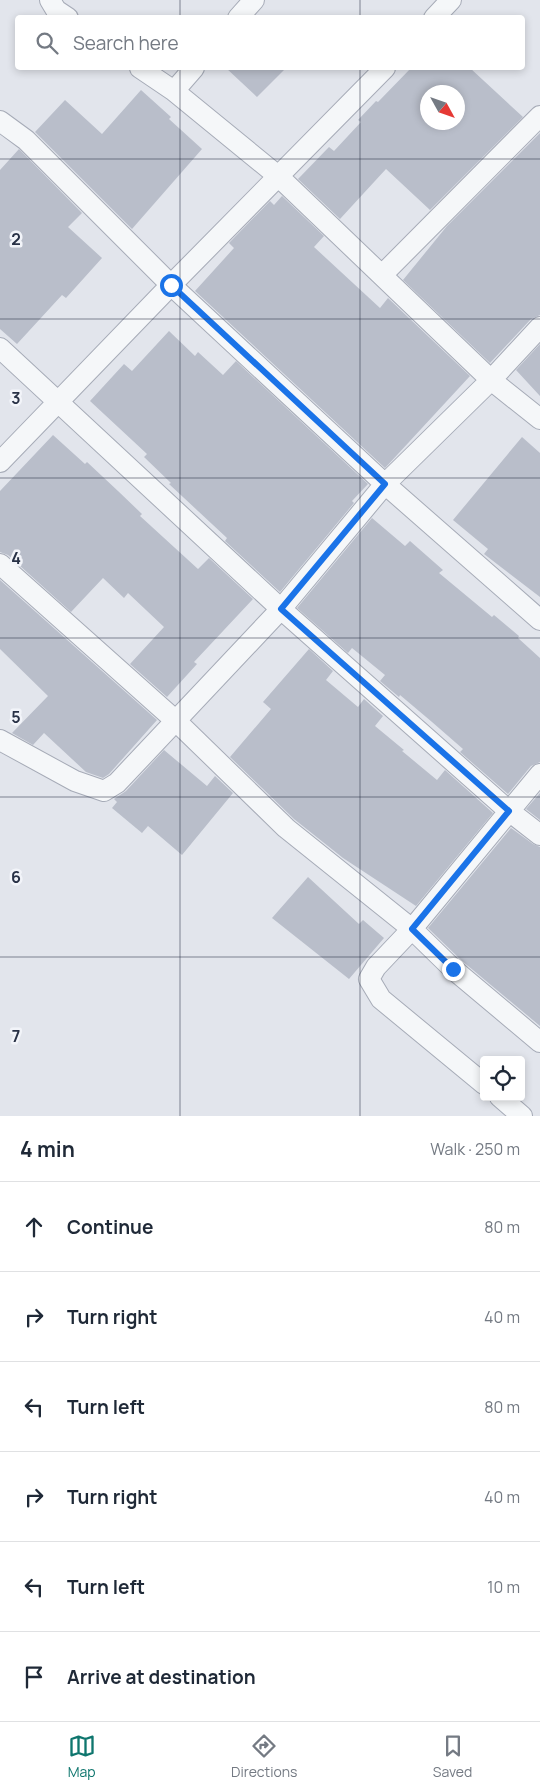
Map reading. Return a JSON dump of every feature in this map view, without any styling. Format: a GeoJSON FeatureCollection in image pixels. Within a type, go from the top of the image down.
{"type":"FeatureCollection","features":[{"type":"Feature","properties":{"kind":"street"},"geometry":{"type":"LineString","coordinates":[[241,15],[254,0]]}},
{"type":"Feature","properties":{"kind":"street"},"geometry":{"type":"LineString","coordinates":[[437,15],[451,0]]}},
{"type":"Feature","properties":{"kind":"street"},"geometry":{"type":"LineString","coordinates":[[143,70],[174,91],[278,176],[491,380],[540,419]]}},
{"type":"Feature","properties":{"kind":"street"},"geometry":{"type":"LineString","coordinates":[[174,91],[192,70]]}},
{"type":"Feature","properties":{"kind":"street"},"geometry":{"type":"LineString","coordinates":[[0,462],[383,70]]}},
{"type":"Feature","properties":{"kind":"street"},"geometry":{"type":"LineString","coordinates":[[382,275],[540,116]]}},
{"type":"Feature","properties":{"kind":"street"},"geometry":{"type":"LineString","coordinates":[[0,121],[26,140],[171,285],[385,484],[540,620]]}},
{"type":"Feature","properties":{"kind":"street"},"geometry":{"type":"LineString","coordinates":[[0,740],[75,782],[104,791],[117,783],[281,609],[385,484],[491,380],[540,328]]}},
{"type":"Feature","properties":{"kind":"street"},"geometry":{"type":"LineString","coordinates":[[0,348],[281,609],[509,811],[540,835]]}},
{"type":"Feature","properties":{"kind":"street"},"geometry":{"type":"LineString","coordinates":[[0,564],[176,721],[286,828],[412,929],[453,969],[540,1042]]}},
{"type":"Feature","properties":{"kind":"street"},"geometry":{"type":"LineString","coordinates":[[480,1081],[381,999],[369,979],[376,967],[412,929],[540,774]]}},
{"type":"Feature","properties":{"kind":"street"},"geometry":{"type":"LineString","coordinates":[[505,1101],[522,1116]]}},
{"type":"Feature","properties":{"kind":"building"},"geometry":{"type":"Polygon","coordinates":[[[228,70],[284,70],[257,97],[228,70]]]}},
{"type":"Feature","properties":{"kind":"building"},"geometry":{"type":"Polygon","coordinates":[[[409,70],[472,70],[523,117],[430,210],[386,169],[340,219],[298,179],[329,147],[334,151],[361,122],[358,120],[409,70]]]}},
{"type":"Feature","properties":{"kind":"building"},"geometry":{"type":"Polygon","coordinates":[[[141,90],[202,149],[132,229],[35,132],[65,100],[102,134],[141,90]]]}},
{"type":"Feature","properties":{"kind":"building"},"geometry":{"type":"Polygon","coordinates":[[[540,133],[540,315],[531,319],[490,363],[403,280],[447,226],[540,133]]]}},
{"type":"Feature","properties":{"kind":"building"},"geometry":{"type":"Polygon","coordinates":[[[19,149],[82,213],[68,227],[102,258],[66,298],[62,295],[17,344],[0,329],[0,170],[19,149]]]}},
{"type":"Feature","properties":{"kind":"building"},"geometry":{"type":"Polygon","coordinates":[[[282,196],[324,236],[314,247],[380,308],[388,298],[470,376],[385,468],[195,291],[234,248],[229,243],[270,201],[274,205],[282,196]]]}},
{"type":"Feature","properties":{"kind":"building"},"geometry":{"type":"Polygon","coordinates":[[[169,331],[195,356],[198,352],[223,375],[236,361],[368,484],[352,501],[354,503],[280,592],[225,541],[227,538],[169,484],[171,483],[144,457],[147,454],[90,401],[124,364],[132,371],[169,331]]]}},
{"type":"Feature","properties":{"kind":"building"},"geometry":{"type":"Polygon","coordinates":[[[540,344],[540,396],[516,370],[540,344]]]}},
{"type":"Feature","properties":{"kind":"building"},"geometry":{"type":"Polygon","coordinates":[[[53,435],[85,464],[87,462],[142,514],[140,516],[198,569],[209,558],[253,599],[194,662],[197,664],[167,697],[130,664],[164,627],[128,593],[124,598],[103,578],[71,612],[8,555],[0,552],[0,491],[53,435]]]}},
{"type":"Feature","properties":{"kind":"building"},"geometry":{"type":"Polygon","coordinates":[[[522,437],[540,453],[540,597],[484,554],[488,549],[453,520],[522,437]]]}},
{"type":"Feature","properties":{"kind":"building"},"geometry":{"type":"Polygon","coordinates":[[[372,518],[405,546],[410,541],[443,570],[439,573],[492,617],[494,615],[519,636],[518,638],[540,658],[540,762],[531,766],[508,794],[460,752],[463,749],[400,695],[399,697],[380,681],[385,675],[352,648],[348,653],[297,608],[372,518]]]}},
{"type":"Feature","properties":{"kind":"building"},"geometry":{"type":"Polygon","coordinates":[[[0,580],[157,720],[109,774],[103,778],[86,772],[44,733],[33,745],[12,733],[48,696],[0,649],[0,580]]]}},
{"type":"Feature","properties":{"kind":"building"},"geometry":{"type":"Polygon","coordinates":[[[309,649],[333,671],[326,680],[358,707],[364,699],[383,716],[375,726],[404,750],[402,751],[437,780],[445,770],[493,813],[416,906],[343,858],[294,819],[230,757],[271,709],[263,702],[309,649]]]}},
{"type":"Feature","properties":{"kind":"building"},"geometry":{"type":"Polygon","coordinates":[[[164,750],[207,786],[215,776],[233,793],[182,855],[148,826],[142,833],[112,808],[117,802],[114,799],[126,791],[164,750]]]}},
{"type":"Feature","properties":{"kind":"building"},"geometry":{"type":"Polygon","coordinates":[[[540,793],[540,820],[526,809],[540,793]]]}},
{"type":"Feature","properties":{"kind":"building"},"geometry":{"type":"Polygon","coordinates":[[[511,828],[540,847],[540,1026],[461,960],[428,928],[511,828]]]}},
{"type":"Feature","properties":{"kind":"building"},"geometry":{"type":"Polygon","coordinates":[[[308,877],[359,924],[363,920],[384,938],[349,979],[272,918],[308,877]]]}},
{"type":"Feature","properties":{"kind":"route"},"geometry":{"type":"LineString","coordinates":[[171,285],[385,484],[281,609],[509,811],[412,929],[453,969]]}}]}
